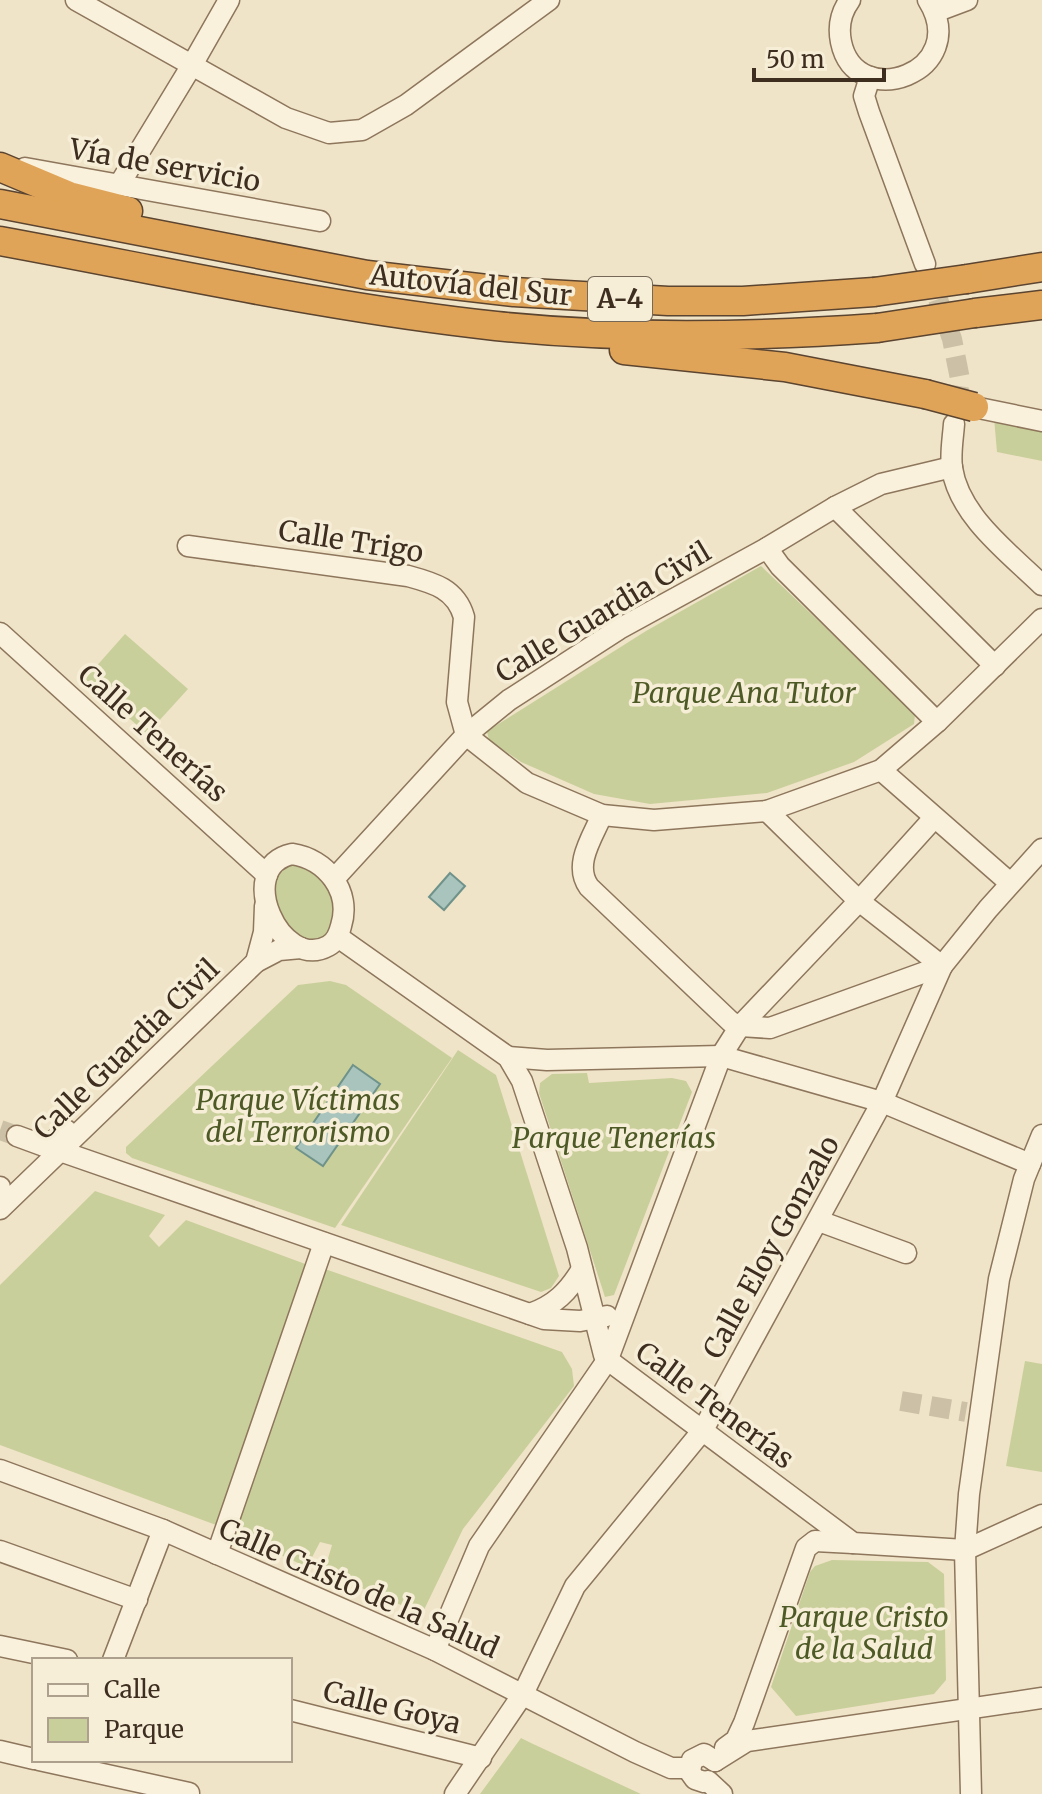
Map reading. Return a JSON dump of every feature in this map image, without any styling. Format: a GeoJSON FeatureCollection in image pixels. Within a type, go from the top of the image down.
{"type":"FeatureCollection","features":[{"type":"Feature","properties":{"kind":"highway"},"geometry":{"type":"LineString","coordinates":[[0,166],[69,196],[298,247],[367,275]]}},
{"type":"Feature","properties":{"kind":"highway","name":"Autovía del Sur"},"geometry":{"type":"LineString","coordinates":[[0,204],[367,275],[514,292],[668,301],[743,301],[874,292],[1004,273],[1042,264]]}},
{"type":"Feature","properties":{"kind":"highway","name":"Autovía del Sur"},"geometry":{"type":"LineString","coordinates":[[0,241],[380,310],[498,326],[652,334],[797,333],[877,328],[1042,305]]}},
{"type":"Feature","properties":{"kind":"highway"},"geometry":{"type":"LineString","coordinates":[[498,326],[557,343],[785,367],[925,394],[964,415]]}},
{"type":"Feature","properties":{"kind":"street"},"geometry":{"type":"LineString","coordinates":[[76,0],[286,118],[329,133],[362,130],[406,105],[549,0]]}},
{"type":"Feature","properties":{"kind":"street"},"geometry":{"type":"LineString","coordinates":[[119,185],[229,0]]}},
{"type":"Feature","properties":{"kind":"street"},"geometry":{"type":"LineString","coordinates":[[841,5],[841,45],[847,58],[870,77],[886,80],[902,78],[917,71],[929,60],[936,45],[938,28],[932,6],[967,0]]}},
{"type":"Feature","properties":{"kind":"street"},"geometry":{"type":"LineString","coordinates":[[870,77],[864,96],[925,264]]}},
{"type":"Feature","properties":{"kind":"street","name":"Vía de servicio"},"geometry":{"type":"LineString","coordinates":[[0,166],[320,221]]}},
{"type":"Feature","properties":{"kind":"street"},"geometry":{"type":"LineString","coordinates":[[1042,421],[964,415],[952,467],[968,511],[1042,585]]}},
{"type":"Feature","properties":{"kind":"street","name":"Calle Guardia Civil"},"geometry":{"type":"LineString","coordinates":[[334,879],[466,735],[509,700],[619,629],[835,507],[881,484],[952,467]]}},
{"type":"Feature","properties":{"kind":"street"},"geometry":{"type":"LineString","coordinates":[[835,507],[995,666]]}},
{"type":"Feature","properties":{"kind":"street","name":"Calle Trigo"},"geometry":{"type":"LineString","coordinates":[[188,546],[408,576],[440,585],[460,603],[464,617],[457,702],[466,735]]}},
{"type":"Feature","properties":{"kind":"street"},"geometry":{"type":"LineString","coordinates":[[767,548],[780,566],[937,722]]}},
{"type":"Feature","properties":{"kind":"street"},"geometry":{"type":"LineString","coordinates":[[466,735],[527,783],[602,815],[654,820],[767,811],[881,770],[937,722],[1042,619]]}},
{"type":"Feature","properties":{"kind":"street","name":"Calle Tenerías"},"geometry":{"type":"LineString","coordinates":[[0,633],[267,875]]}},
{"type":"Feature","properties":{"kind":"street"},"geometry":{"type":"LineString","coordinates":[[881,770],[1010,883]]}},
{"type":"Feature","properties":{"kind":"street"},"geometry":{"type":"LineString","coordinates":[[767,811],[859,901],[942,966]]}},
{"type":"Feature","properties":{"kind":"street"},"geometry":{"type":"LineString","coordinates":[[602,815],[581,867],[582,877],[720,1012],[740,1026],[760,1066]]}},
{"type":"Feature","properties":{"kind":"street"},"geometry":{"type":"LineString","coordinates":[[435,1650],[479,1546],[608,1359],[721,1056],[740,1026],[934,818]]}},
{"type":"Feature","properties":{"kind":"street","name":"Calle Eloy Gonzalo"},"geometry":{"type":"LineString","coordinates":[[455,1794],[523,1694],[575,1586],[703,1430],[882,1102],[942,966],[1042,849]]}},
{"type":"Feature","properties":{"kind":"street"},"geometry":{"type":"LineString","coordinates":[[292,854],[313,860],[334,879],[343,902],[344,917],[338,937],[330,946],[320,949],[301,948],[278,928],[265,902],[267,875],[278,859],[292,854]]}},
{"type":"Feature","properties":{"kind":"street","name":"Calle Guardia Civil"},"geometry":{"type":"LineString","coordinates":[[256,962],[264,932],[265,902]]}},
{"type":"Feature","properties":{"kind":"street","name":"Calle Tenerías"},"geometry":{"type":"LineString","coordinates":[[338,937],[508,1057],[526,1091],[582,1269],[604,1355],[853,1543]]}},
{"type":"Feature","properties":{"kind":"street","name":"Calle Guardia Civil"},"geometry":{"type":"LineString","coordinates":[[0,1209],[256,962],[279,950],[301,948]]}},
{"type":"Feature","properties":{"kind":"street"},"geometry":{"type":"LineString","coordinates":[[740,1026],[770,1028],[942,966]]}},
{"type":"Feature","properties":{"kind":"street"},"geometry":{"type":"LineString","coordinates":[[17,1136],[50,1146],[150,1049],[179,1026],[196,1020]]}},
{"type":"Feature","properties":{"kind":"street"},"geometry":{"type":"LineString","coordinates":[[508,1057],[547,1060],[721,1056],[882,1102],[1032,1176]]}},
{"type":"Feature","properties":{"kind":"street"},"geometry":{"type":"LineString","coordinates":[[526,1091],[530,1077],[547,1060]]}},
{"type":"Feature","properties":{"kind":"street"},"geometry":{"type":"LineString","coordinates":[[971,1794],[965,1550],[973,1413],[999,1279],[1042,1135]]}},
{"type":"Feature","properties":{"kind":"street"},"geometry":{"type":"LineString","coordinates":[[60,1151],[530,1314],[561,1321],[595,1319],[626,1311]]}},
{"type":"Feature","properties":{"kind":"street"},"geometry":{"type":"LineString","coordinates":[[819,1221],[906,1253]]}},
{"type":"Feature","properties":{"kind":"street"},"geometry":{"type":"LineString","coordinates":[[217,1554],[324,1243]]}},
{"type":"Feature","properties":{"kind":"street"},"geometry":{"type":"LineString","coordinates":[[530,1314],[556,1303],[571,1288],[582,1269]]}},
{"type":"Feature","properties":{"kind":"street","name":"Calle Cristo de la Salud"},"geometry":{"type":"LineString","coordinates":[[0,1470],[163,1530],[435,1650],[635,1752],[671,1768],[708,1777]]}},
{"type":"Feature","properties":{"kind":"street"},"geometry":{"type":"LineString","coordinates":[[708,1777],[736,1740],[744,1723],[806,1548],[815,1541],[965,1550],[1042,1515]]}},
{"type":"Feature","properties":{"kind":"street"},"geometry":{"type":"LineString","coordinates":[[114,1658],[163,1530]]}},
{"type":"Feature","properties":{"kind":"street"},"geometry":{"type":"LineString","coordinates":[[0,1551],[137,1600]]}},
{"type":"Feature","properties":{"kind":"street"},"geometry":{"type":"LineString","coordinates":[[0,1646],[57,1658]]}},
{"type":"Feature","properties":{"kind":"street"},"geometry":{"type":"LineString","coordinates":[[708,1777],[747,1741],[1042,1698]]}},
{"type":"Feature","properties":{"kind":"street","name":"Calle Goya"},"geometry":{"type":"LineString","coordinates":[[292,1711],[481,1758]]}},
{"type":"Feature","properties":{"kind":"street"},"geometry":{"type":"LineString","coordinates":[[0,1751],[32,1758]]}},
{"type":"Feature","properties":{"kind":"street"},"geometry":{"type":"LineString","coordinates":[[50,1762],[189,1793]]}},
{"type":"Feature","properties":{"kind":"green space"},"geometry":{"type":"Polygon","coordinates":[[[994,418],[1042,428],[1042,461],[997,452],[994,418]]]}},
{"type":"Feature","properties":{"kind":"green space","name":"Parque Ana Tutor"},"geometry":{"type":"Polygon","coordinates":[[[761,566],[910,708],[915,715],[914,724],[854,762],[767,793],[650,804],[594,794],[521,762],[489,740],[487,732],[492,728],[646,631],[761,566]]]}},
{"type":"Feature","properties":{"kind":"green space"},"geometry":{"type":"Polygon","coordinates":[[[125,634],[188,689],[147,734],[85,679],[125,634]]]}},
{"type":"Feature","properties":{"kind":"green space"},"geometry":{"type":"Polygon","coordinates":[[[289,864],[315,873],[329,887],[336,905],[336,915],[326,938],[308,942],[281,917],[274,896],[275,885],[289,864]]]}},
{"type":"Feature","properties":{"kind":"green space","name":"Parque Víctimas del Terrorismo"},"geometry":{"type":"Polygon","coordinates":[[[330,981],[346,985],[452,1058],[335,1228],[132,1158],[126,1153],[126,1147],[298,985],[330,981]]]}},
{"type":"Feature","properties":{"kind":"green space"},"geometry":{"type":"Polygon","coordinates":[[[458,1050],[496,1075],[559,1276],[551,1288],[541,1292],[341,1225],[458,1050]]]}},
{"type":"Feature","properties":{"kind":"green space","name":"Parque Tenerías"},"geometry":{"type":"Polygon","coordinates":[[[587,1073],[589,1083],[672,1078],[686,1081],[692,1092],[614,1295],[605,1297],[539,1093],[540,1083],[552,1074],[587,1073]]]}},
{"type":"Feature","properties":{"kind":"green space"},"geometry":{"type":"Polygon","coordinates":[[[95,1191],[165,1215],[149,1236],[159,1247],[186,1220],[308,1265],[216,1525],[0,1445],[0,1285],[95,1191]]]}},
{"type":"Feature","properties":{"kind":"green space"},"geometry":{"type":"Polygon","coordinates":[[[325,1269],[562,1352],[572,1369],[574,1386],[463,1529],[422,1614],[324,1572],[332,1545],[320,1542],[307,1567],[234,1534],[325,1269]]]}},
{"type":"Feature","properties":{"kind":"green space"},"geometry":{"type":"Polygon","coordinates":[[[1025,1361],[1042,1364],[1042,1472],[1006,1466],[1025,1361]]]}},
{"type":"Feature","properties":{"kind":"green space","name":"Parque Cristo de la Salud"},"geometry":{"type":"Polygon","coordinates":[[[832,1560],[928,1562],[944,1574],[946,1680],[934,1694],[796,1716],[771,1687],[810,1572],[815,1566],[832,1560]]]}},
{"type":"Feature","properties":{"kind":"green space"},"geometry":{"type":"Polygon","coordinates":[[[521,1738],[531,1743],[641,1794],[480,1794],[521,1738]]]}},
{"type":"Feature","properties":{"kind":"water"},"geometry":{"type":"Polygon","coordinates":[[[450,873],[465,886],[444,910],[429,897],[450,873]]]}},
{"type":"Feature","properties":{"kind":"water"},"geometry":{"type":"Polygon","coordinates":[[[353,1065],[380,1084],[323,1166],[296,1148],[353,1065]]]}},
{"type":"Feature","properties":{"kind":"tunnel"},"geometry":{"type":"LineString","coordinates":[[928,271],[952,339],[960,379],[955,414]]}},
{"type":"Feature","properties":{"kind":"tunnel"},"geometry":{"type":"LineString","coordinates":[[0,1130],[17,1136]]}},
{"type":"Feature","properties":{"kind":"tunnel"},"geometry":{"type":"LineString","coordinates":[[901,1401],[966,1412]]}}]}
